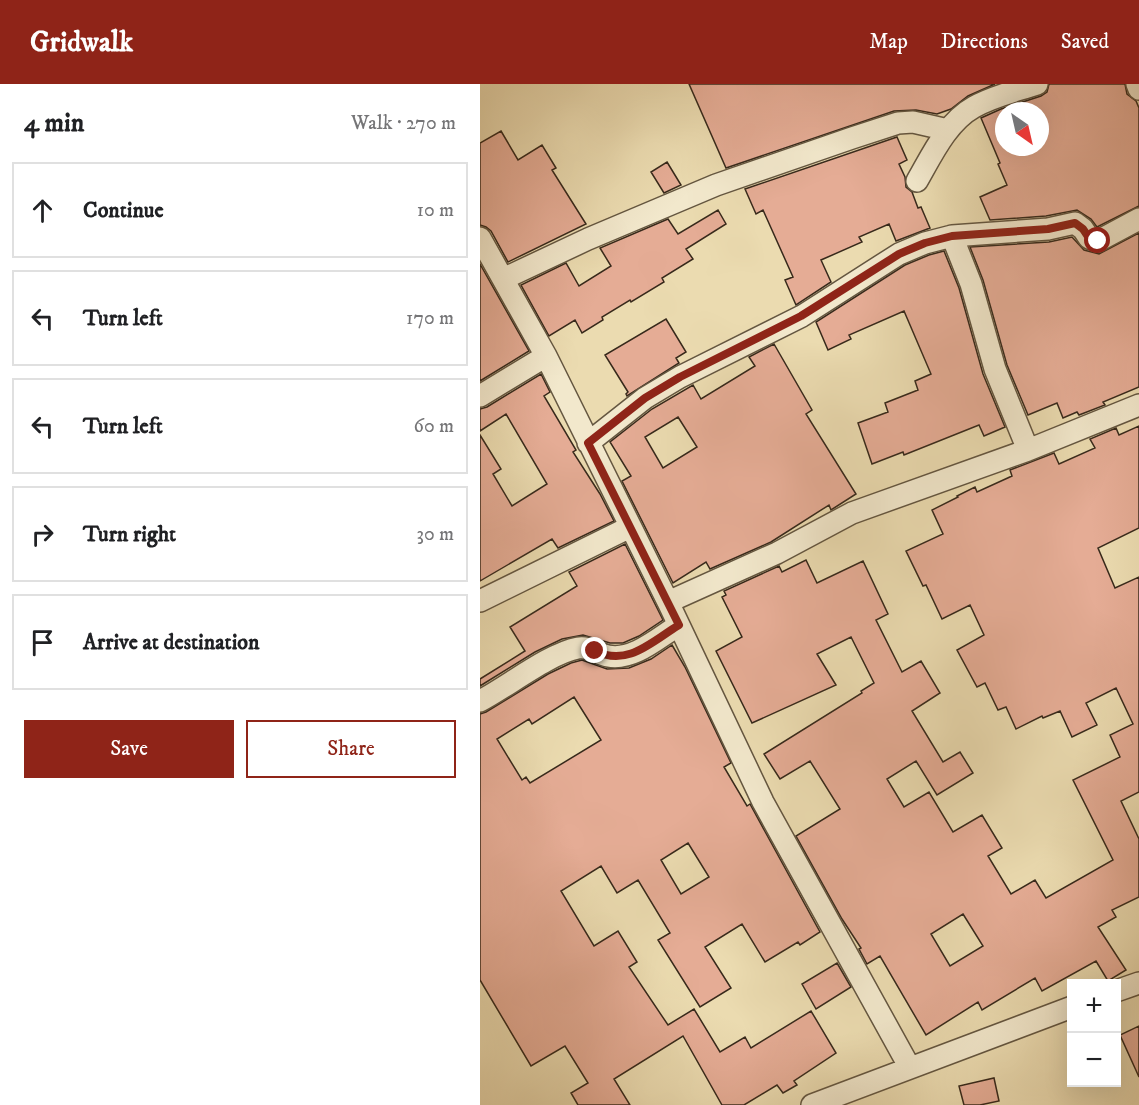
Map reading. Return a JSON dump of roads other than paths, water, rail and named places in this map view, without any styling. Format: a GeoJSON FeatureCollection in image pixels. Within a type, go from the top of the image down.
{"type":"FeatureCollection","features":[{"type":"Feature","properties":{"kind":"street"},"geometry":{"type":"LineString","coordinates":[[917,182],[948,130],[964,113],[988,100],[1037,84]]}},
{"type":"Feature","properties":{"kind":"street"},"geometry":{"type":"LineString","coordinates":[[1137,84],[1139,89]]}},
{"type":"Feature","properties":{"kind":"street"},"geometry":{"type":"LineString","coordinates":[[503,279],[588,239],[739,176],[898,123],[913,122],[948,130]]}},
{"type":"Feature","properties":{"kind":"street"},"geometry":{"type":"LineString","coordinates":[[588,443],[645,398],[680,377],[801,316],[899,254],[925,243],[952,236],[1048,229],[1075,223],[1089,238],[1098,241],[1139,219]]}},
{"type":"Feature","properties":{"kind":"street"},"geometry":{"type":"LineString","coordinates":[[952,236],[971,284],[995,369],[1028,450]]}},
{"type":"Feature","properties":{"kind":"street"},"geometry":{"type":"LineString","coordinates":[[480,238],[546,356],[764,802],[910,1068]]}},
{"type":"Feature","properties":{"kind":"street"},"geometry":{"type":"LineString","coordinates":[[480,396],[546,356]]}},
{"type":"Feature","properties":{"kind":"street"},"geometry":{"type":"LineString","coordinates":[[668,602],[777,553],[852,513],[1028,450],[1139,405]]}},
{"type":"Feature","properties":{"kind":"street"},"geometry":{"type":"LineString","coordinates":[[480,601],[630,526]]}},
{"type":"Feature","properties":{"kind":"street"},"geometry":{"type":"LineString","coordinates":[[480,701],[564,652],[581,647],[605,656],[629,656],[679,625]]}},
{"type":"Feature","properties":{"kind":"street"},"geometry":{"type":"LineString","coordinates":[[1121,989],[1139,983]]}},
{"type":"Feature","properties":{"kind":"street"},"geometry":{"type":"LineString","coordinates":[[812,1105],[1067,1009]]}}]}
